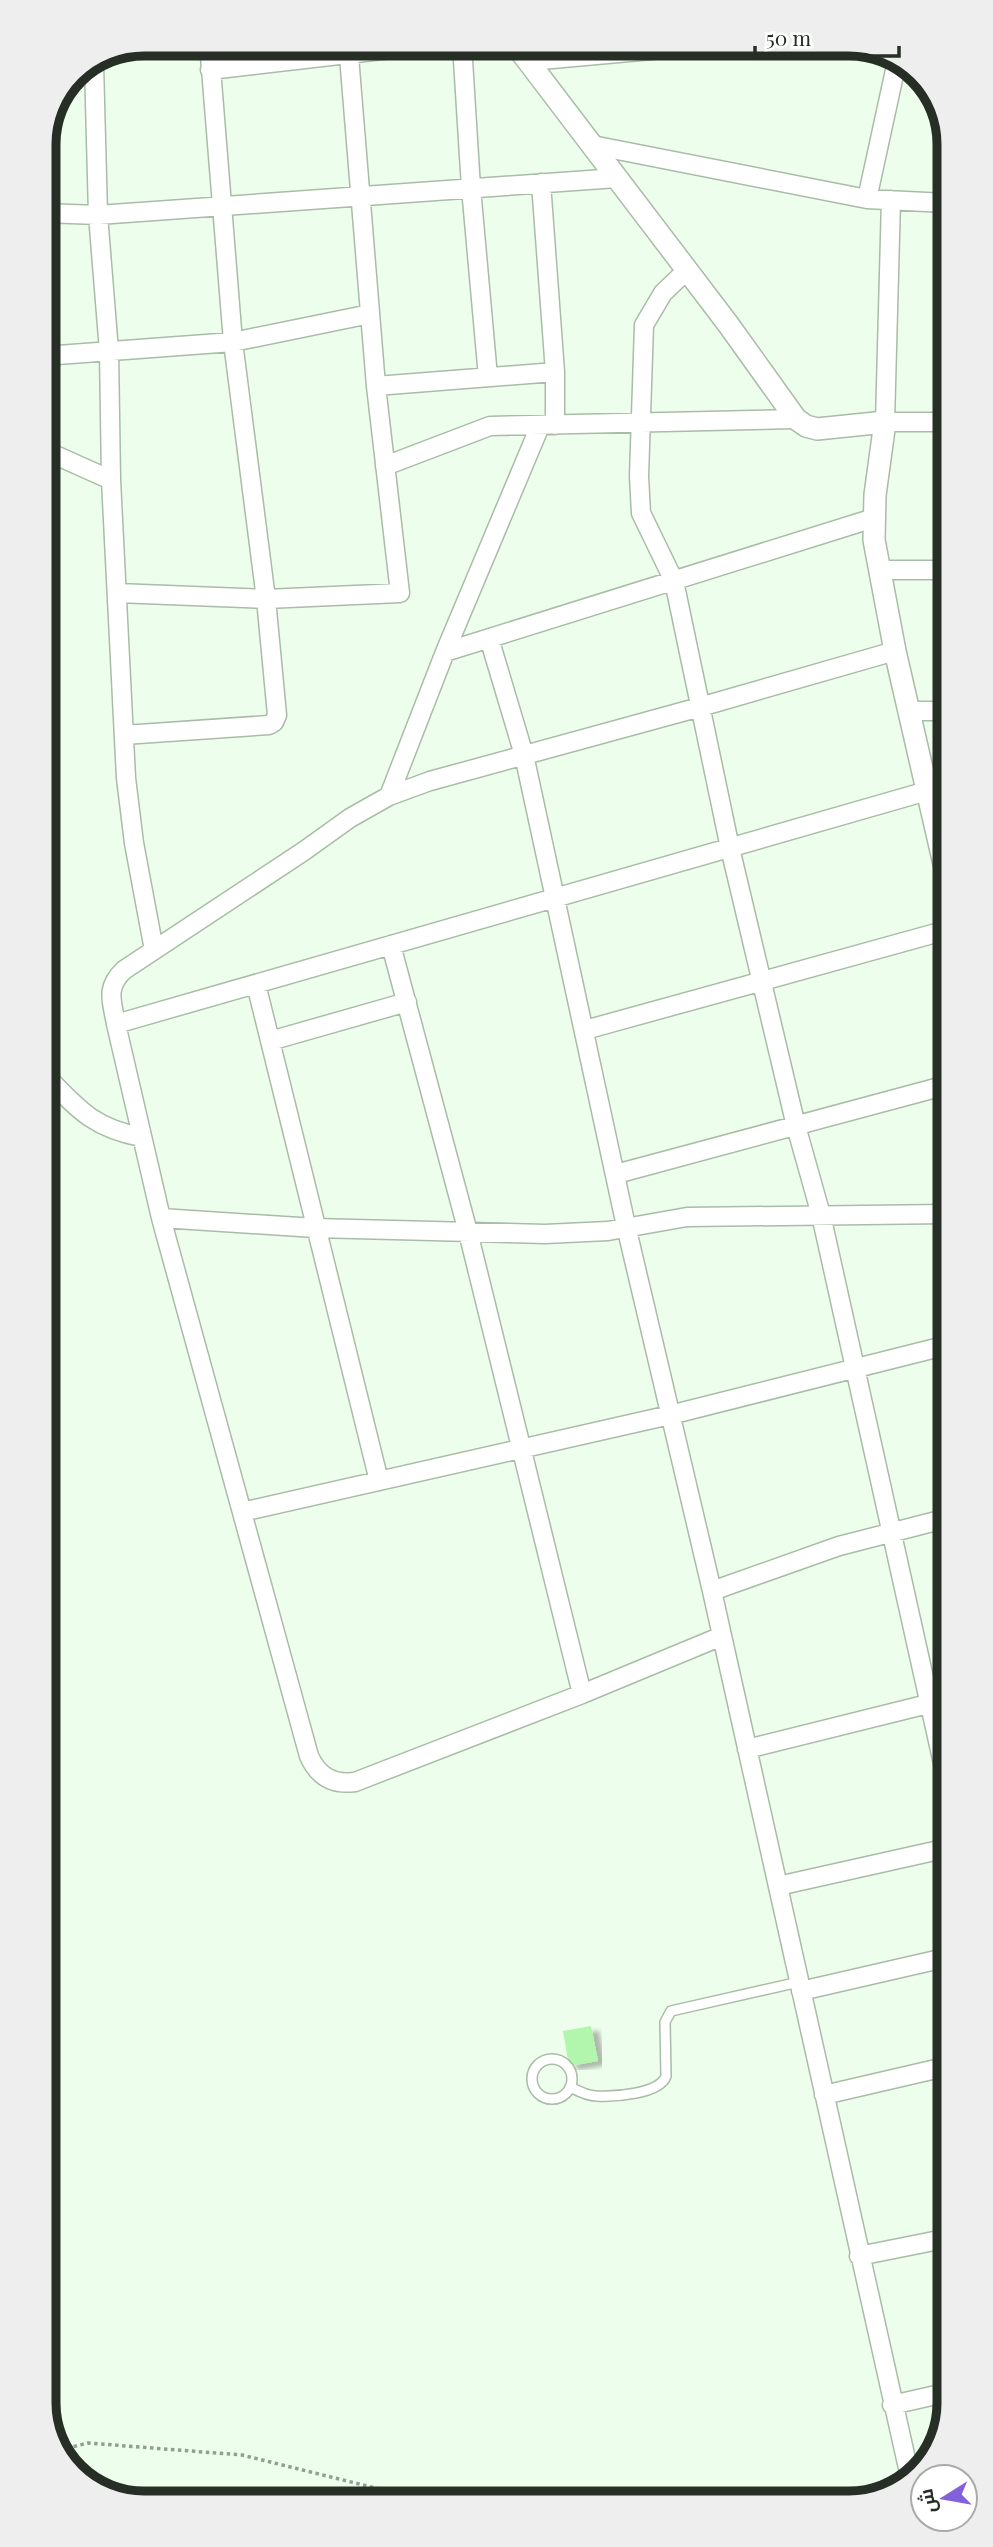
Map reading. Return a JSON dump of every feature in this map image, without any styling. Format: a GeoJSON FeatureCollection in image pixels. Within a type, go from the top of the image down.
{"type":"FeatureCollection","features":[{"type":"Feature","properties":{"kind":"street"},"geometry":{"type":"LineString","coordinates":[[124,735],[269,725],[274,722],[276,715],[266,599],[233,342],[209,56]]}},
{"type":"Feature","properties":{"kind":"street"},"geometry":{"type":"LineString","coordinates":[[210,70],[302,56]]}},
{"type":"Feature","properties":{"kind":"street"},"geometry":{"type":"LineString","coordinates":[[117,593],[266,599],[400,593],[376,386],[349,56]]}},
{"type":"Feature","properties":{"kind":"street"},"geometry":{"type":"LineString","coordinates":[[463,56],[471,188],[488,377]]}},
{"type":"Feature","properties":{"kind":"street"},"geometry":{"type":"LineString","coordinates":[[526,56],[728,324],[796,419],[817,429],[885,422],[937,422]]}},
{"type":"Feature","properties":{"kind":"street"},"geometry":{"type":"LineString","coordinates":[[530,61],[562,56]]}},
{"type":"Feature","properties":{"kind":"street"},"geometry":{"type":"LineString","coordinates":[[867,199],[895,70]]}},
{"type":"Feature","properties":{"kind":"street"},"geometry":{"type":"LineString","coordinates":[[94,72],[98,215],[109,351],[111,480],[126,778],[134,842],[154,950]]}},
{"type":"Feature","properties":{"kind":"street"},"geometry":{"type":"LineString","coordinates":[[592,145],[867,199],[937,203]]}},
{"type":"Feature","properties":{"kind":"street"},"geometry":{"type":"LineString","coordinates":[[56,214],[98,215],[617,178]]}},
{"type":"Feature","properties":{"kind":"street"},"geometry":{"type":"LineString","coordinates":[[389,796],[445,652],[548,425],[555,372],[541,183]]}},
{"type":"Feature","properties":{"kind":"street"},"geometry":{"type":"LineString","coordinates":[[891,200],[885,422],[874,540],[895,651],[937,832]]}},
{"type":"Feature","properties":{"kind":"street"},"geometry":{"type":"LineString","coordinates":[[687,270],[663,293],[644,325],[639,476],[641,513],[674,581],[730,848],[796,1126],[821,1215],[937,1736]]}},
{"type":"Feature","properties":{"kind":"street"},"geometry":{"type":"LineString","coordinates":[[56,355],[233,342],[370,314]]}},
{"type":"Feature","properties":{"kind":"street"},"geometry":{"type":"LineString","coordinates":[[376,386],[555,372]]}},
{"type":"Feature","properties":{"kind":"street"},"geometry":{"type":"LineString","coordinates":[[385,466],[490,426],[796,419]]}},
{"type":"Feature","properties":{"kind":"street"},"geometry":{"type":"LineString","coordinates":[[56,455],[111,480]]}},
{"type":"Feature","properties":{"kind":"street"},"geometry":{"type":"LineString","coordinates":[[445,652],[874,518]]}},
{"type":"Feature","properties":{"kind":"street"},"geometry":{"type":"LineString","coordinates":[[880,570],[937,570]]}},
{"type":"Feature","properties":{"kind":"street"},"geometry":{"type":"LineString","coordinates":[[489,638],[524,755],[626,1226],[712,1591],[908,2468]]}},
{"type":"Feature","properties":{"kind":"street"},"geometry":{"type":"LineString","coordinates":[[722,1636],[582,1694],[355,1782],[345,1783],[327,1778],[319,1772],[309,1756],[161,1218],[116,1024],[112,984],[124,970],[350,818],[389,796],[430,781],[895,651]]}},
{"type":"Feature","properties":{"kind":"street"},"geometry":{"type":"LineString","coordinates":[[909,711],[937,711]]}},
{"type":"Feature","properties":{"kind":"street"},"geometry":{"type":"LineString","coordinates":[[116,1024],[927,791]]}},
{"type":"Feature","properties":{"kind":"street"},"geometry":{"type":"LineString","coordinates":[[585,1030],[761,979],[937,933]]}},
{"type":"Feature","properties":{"kind":"street"},"geometry":{"type":"LineString","coordinates":[[391,945],[468,1232],[582,1694]]}},
{"type":"Feature","properties":{"kind":"street"},"geometry":{"type":"LineString","coordinates":[[256,984],[379,1481]]}},
{"type":"Feature","properties":{"kind":"street"},"geometry":{"type":"LineString","coordinates":[[270,1041],[407,1002]]}},
{"type":"Feature","properties":{"kind":"street"},"geometry":{"type":"LineString","coordinates":[[56,1086],[97,1124],[117,1133],[141,1137]]}},
{"type":"Feature","properties":{"kind":"street"},"geometry":{"type":"LineString","coordinates":[[616,1174],[937,1088]]}},
{"type":"Feature","properties":{"kind":"street"},"geometry":{"type":"LineString","coordinates":[[161,1218],[315,1228],[545,1234],[608,1231],[687,1217],[937,1214]]}},
{"type":"Feature","properties":{"kind":"street"},"geometry":{"type":"LineString","coordinates":[[242,1512],[670,1415],[937,1348]]}},
{"type":"Feature","properties":{"kind":"street"},"geometry":{"type":"LineString","coordinates":[[712,1591],[839,1546],[937,1521]]}},
{"type":"Feature","properties":{"kind":"street"},"geometry":{"type":"LineString","coordinates":[[747,1749],[937,1702]]}},
{"type":"Feature","properties":{"kind":"street"},"geometry":{"type":"LineString","coordinates":[[778,1886],[937,1850]]}},
{"type":"Feature","properties":{"kind":"street"},"geometry":{"type":"LineString","coordinates":[[800,1987],[937,1959]]}},
{"type":"Feature","properties":{"kind":"street"},"geometry":{"type":"LineString","coordinates":[[824,2095],[937,2070]]}},
{"type":"Feature","properties":{"kind":"street"},"geometry":{"type":"LineString","coordinates":[[859,2256],[937,2240]]}},
{"type":"Feature","properties":{"kind":"street"},"geometry":{"type":"LineString","coordinates":[[892,2405],[937,2395]]}},
{"type":"Feature","properties":{"kind":"lane"},"geometry":{"type":"LineString","coordinates":[[570,2087],[595,2096],[652,2090],[664,2082],[666,2076],[665,2022],[671,2011],[800,1987]]}},
{"type":"Feature","properties":{"kind":"lane"},"geometry":{"type":"LineString","coordinates":[[545,2060],[560,2060],[570,2072],[570,2087],[559,2098],[544,2097],[534,2086],[534,2071],[545,2060]]}},
{"type":"Feature","properties":{"kind":"path"},"geometry":{"type":"LineString","coordinates":[[69,2448],[88,2443],[242,2455],[388,2491]]}},
{"type":"Feature","properties":{"kind":"building"},"geometry":{"type":"Polygon","coordinates":[[[591,2026],[598,2061],[569,2066],[563,2031],[591,2026]]]}}]}
